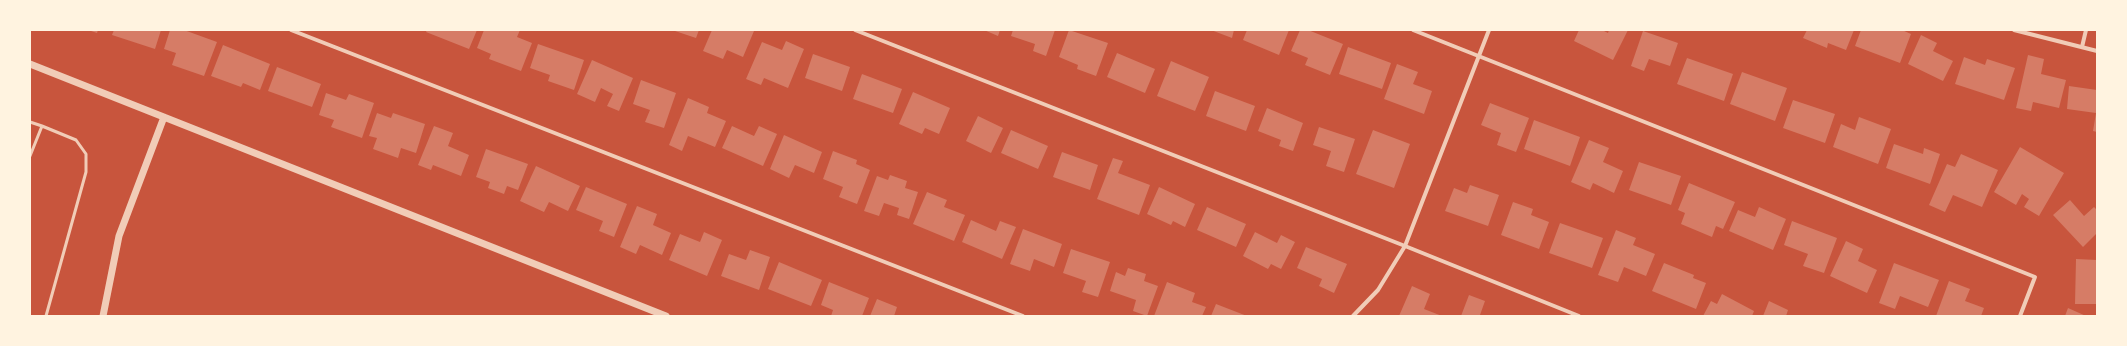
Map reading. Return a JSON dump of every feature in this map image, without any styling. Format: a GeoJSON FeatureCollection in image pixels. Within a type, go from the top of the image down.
{"type":"FeatureCollection","features":[{"type":"Feature","properties":{"kind":"street"},"geometry":{"type":"LineString","coordinates":[[290,30],[1023,316]]}},
{"type":"Feature","properties":{"kind":"street"},"geometry":{"type":"LineString","coordinates":[[855,30],[1579,316]]}},
{"type":"Feature","properties":{"kind":"street"},"geometry":{"type":"LineString","coordinates":[[1413,30],[2035,276],[2020,316]]}},
{"type":"Feature","properties":{"kind":"street"},"geometry":{"type":"LineString","coordinates":[[1353,316],[1378,290],[1405,246],[1489,30]]}},
{"type":"Feature","properties":{"kind":"street"},"geometry":{"type":"LineString","coordinates":[[2014,30],[2097,51]]}},
{"type":"Feature","properties":{"kind":"street"},"geometry":{"type":"LineString","coordinates":[[2082,47],[2086,30]]}},
{"type":"Feature","properties":{"kind":"street"},"geometry":{"type":"LineString","coordinates":[[30,64],[666,316]]}},
{"type":"Feature","properties":{"kind":"street"},"geometry":{"type":"LineString","coordinates":[[103,316],[119,236],[164,117]]}},
{"type":"Feature","properties":{"kind":"lane"},"geometry":{"type":"LineString","coordinates":[[30,122],[76,140],[86,154],[86,172],[46,316]]}},
{"type":"Feature","properties":{"kind":"lane"},"geometry":{"type":"LineString","coordinates":[[30,156],[42,126]]}},
{"type":"Feature","properties":{"kind":"building"},"geometry":{"type":"Polygon","coordinates":[[[88,30],[98,30],[97,33],[88,30]]]}},
{"type":"Feature","properties":{"kind":"building"},"geometry":{"type":"Polygon","coordinates":[[[114,30],[161,30],[155,49],[112,35],[114,30]]]}},
{"type":"Feature","properties":{"kind":"building"},"geometry":{"type":"Polygon","coordinates":[[[170,30],[184,30],[217,42],[204,76],[172,65],[176,53],[164,49],[170,30]]]}},
{"type":"Feature","properties":{"kind":"building"},"geometry":{"type":"Polygon","coordinates":[[[427,30],[477,30],[469,49],[426,32],[427,30]]]}},
{"type":"Feature","properties":{"kind":"building"},"geometry":{"type":"Polygon","coordinates":[[[484,30],[520,30],[517,37],[532,43],[521,71],[489,59],[491,54],[477,48],[484,30]]]}},
{"type":"Feature","properties":{"kind":"building"},"geometry":{"type":"Polygon","coordinates":[[[672,30],[699,30],[696,38],[672,30]]]}},
{"type":"Feature","properties":{"kind":"building"},"geometry":{"type":"Polygon","coordinates":[[[712,30],[754,31],[743,57],[727,50],[723,59],[703,51],[712,30]]]}},
{"type":"Feature","properties":{"kind":"building"},"geometry":{"type":"Polygon","coordinates":[[[984,30],[1000,30],[998,36],[984,30]]]}},
{"type":"Feature","properties":{"kind":"building"},"geometry":{"type":"Polygon","coordinates":[[[1013,30],[1055,30],[1046,56],[1033,51],[1035,44],[1011,36],[1013,30]]]}},
{"type":"Feature","properties":{"kind":"building"},"geometry":{"type":"Polygon","coordinates":[[[1069,30],[1108,43],[1096,76],[1077,69],[1078,65],[1059,57],[1069,30]]]}},
{"type":"Feature","properties":{"kind":"building"},"geometry":{"type":"Polygon","coordinates":[[[1211,30],[1234,30],[1232,38],[1211,30]]]}},
{"type":"Feature","properties":{"kind":"building"},"geometry":{"type":"Polygon","coordinates":[[[1247,30],[1289,30],[1279,55],[1243,40],[1247,30]]]}},
{"type":"Feature","properties":{"kind":"building"},"geometry":{"type":"Polygon","coordinates":[[[1300,30],[1308,30],[1343,44],[1330,75],[1305,65],[1308,58],[1291,51],[1300,30]]]}},
{"type":"Feature","properties":{"kind":"building"},"geometry":{"type":"Polygon","coordinates":[[[1579,30],[1602,30],[1608,33],[1609,30],[1628,30],[1613,60],[1574,41],[1579,30]]]}},
{"type":"Feature","properties":{"kind":"building"},"geometry":{"type":"Polygon","coordinates":[[[1807,30],[1854,30],[1846,50],[1828,43],[1827,48],[1803,38],[1807,30]]]}},
{"type":"Feature","properties":{"kind":"building"},"geometry":{"type":"Polygon","coordinates":[[[1861,30],[1902,30],[1911,34],[1900,63],[1855,46],[1861,30]]]}},
{"type":"Feature","properties":{"kind":"building"},"geometry":{"type":"Polygon","coordinates":[[[1643,31],[1678,43],[1670,66],[1649,59],[1644,71],[1631,66],[1643,31]]]}},
{"type":"Feature","properties":{"kind":"building"},"geometry":{"type":"Polygon","coordinates":[[[1921,35],[1937,43],[1933,51],[1953,61],[1943,81],[1908,64],[1921,35]]]}},
{"type":"Feature","properties":{"kind":"building"},"geometry":{"type":"Polygon","coordinates":[[[786,41],[804,49],[788,88],[764,78],[761,85],[746,79],[762,42],[782,50],[786,41]]]}},
{"type":"Feature","properties":{"kind":"building"},"geometry":{"type":"Polygon","coordinates":[[[538,44],[584,60],[574,90],[548,81],[550,75],[530,68],[538,44]]]}},
{"type":"Feature","properties":{"kind":"building"},"geometry":{"type":"Polygon","coordinates":[[[223,45],[270,64],[260,90],[243,83],[241,87],[211,76],[223,45]]]}},
{"type":"Feature","properties":{"kind":"building"},"geometry":{"type":"Polygon","coordinates":[[[1348,47],[1391,63],[1382,89],[1339,74],[1348,47]]]}},
{"type":"Feature","properties":{"kind":"building"},"geometry":{"type":"Polygon","coordinates":[[[1117,53],[1155,69],[1145,93],[1107,77],[1117,53]]]}},
{"type":"Feature","properties":{"kind":"building"},"geometry":{"type":"Polygon","coordinates":[[[813,54],[850,67],[842,91],[805,78],[813,54]]]}},
{"type":"Feature","properties":{"kind":"building"},"geometry":{"type":"Polygon","coordinates":[[[2028,55],[2044,59],[2041,74],[2066,80],[2059,108],[2033,102],[2031,111],[2016,108],[2028,55]]]}},
{"type":"Feature","properties":{"kind":"building"},"geometry":{"type":"Polygon","coordinates":[[[1964,57],[1985,65],[1987,59],[2015,68],[2004,100],[1955,84],[1964,57]]]}},
{"type":"Feature","properties":{"kind":"building"},"geometry":{"type":"Polygon","coordinates":[[[1687,58],[1733,74],[1724,101],[1677,84],[1687,58]]]}},
{"type":"Feature","properties":{"kind":"building"},"geometry":{"type":"Polygon","coordinates":[[[592,60],[633,78],[619,111],[607,106],[613,94],[601,88],[595,102],[577,94],[592,60]]]}},
{"type":"Feature","properties":{"kind":"building"},"geometry":{"type":"Polygon","coordinates":[[[1171,61],[1209,77],[1195,111],[1157,96],[1171,61]]]}},
{"type":"Feature","properties":{"kind":"building"},"geometry":{"type":"Polygon","coordinates":[[[1397,64],[1418,72],[1413,84],[1432,91],[1424,114],[1384,99],[1397,64]]]}},
{"type":"Feature","properties":{"kind":"building"},"geometry":{"type":"Polygon","coordinates":[[[277,67],[321,84],[312,107],[268,91],[277,67]]]}},
{"type":"Feature","properties":{"kind":"building"},"geometry":{"type":"Polygon","coordinates":[[[1742,72],[1787,88],[1775,121],[1730,104],[1742,72]]]}},
{"type":"Feature","properties":{"kind":"building"},"geometry":{"type":"Polygon","coordinates":[[[862,74],[902,89],[893,113],[853,99],[862,74]]]}},
{"type":"Feature","properties":{"kind":"building"},"geometry":{"type":"Polygon","coordinates":[[[641,80],[676,93],[664,128],[645,122],[650,110],[633,104],[641,80]]]}},
{"type":"Feature","properties":{"kind":"building"},"geometry":{"type":"Polygon","coordinates":[[[2069,86],[2097,90],[2097,132],[2093,131],[2096,113],[2067,109],[2069,86]]]}},
{"type":"Feature","properties":{"kind":"building"},"geometry":{"type":"Polygon","coordinates":[[[1215,91],[1255,106],[1246,131],[1206,116],[1215,91]]]}},
{"type":"Feature","properties":{"kind":"building"},"geometry":{"type":"Polygon","coordinates":[[[913,92],[950,108],[939,134],[925,128],[922,134],[899,124],[913,92]]]}},
{"type":"Feature","properties":{"kind":"building"},"geometry":{"type":"Polygon","coordinates":[[[326,93],[346,100],[349,94],[374,103],[362,138],[331,127],[334,120],[319,115],[326,93]]]}},
{"type":"Feature","properties":{"kind":"building"},"geometry":{"type":"Polygon","coordinates":[[[688,98],[709,107],[707,113],[726,121],[715,147],[688,136],[682,151],[669,145],[688,98]]]}},
{"type":"Feature","properties":{"kind":"building"},"geometry":{"type":"Polygon","coordinates":[[[1793,100],[1835,114],[1825,143],[1783,128],[1793,100]]]}},
{"type":"Feature","properties":{"kind":"building"},"geometry":{"type":"Polygon","coordinates":[[[1490,103],[1529,118],[1516,152],[1497,145],[1501,133],[1481,125],[1490,103]]]}},
{"type":"Feature","properties":{"kind":"building"},"geometry":{"type":"Polygon","coordinates":[[[1267,108],[1303,123],[1293,151],[1279,146],[1281,140],[1258,131],[1267,108]]]}},
{"type":"Feature","properties":{"kind":"building"},"geometry":{"type":"Polygon","coordinates":[[[377,113],[391,118],[393,113],[425,124],[416,153],[401,148],[398,158],[373,149],[377,138],[369,136],[377,113]]]}},
{"type":"Feature","properties":{"kind":"building"},"geometry":{"type":"Polygon","coordinates":[[[978,116],[1003,128],[991,153],[966,141],[978,116]]]}},
{"type":"Feature","properties":{"kind":"building"},"geometry":{"type":"Polygon","coordinates":[[[1859,117],[1891,129],[1878,164],[1833,147],[1841,124],[1855,130],[1859,117]]]}},
{"type":"Feature","properties":{"kind":"building"},"geometry":{"type":"Polygon","coordinates":[[[1534,120],[1580,137],[1570,166],[1524,149],[1534,120]]]}},
{"type":"Feature","properties":{"kind":"building"},"geometry":{"type":"Polygon","coordinates":[[[434,126],[453,133],[448,146],[469,155],[461,176],[433,165],[431,170],[418,165],[434,126]]]}},
{"type":"Feature","properties":{"kind":"building"},"geometry":{"type":"Polygon","coordinates":[[[732,126],[754,136],[759,126],[777,134],[763,166],[722,148],[732,126]]]}},
{"type":"Feature","properties":{"kind":"building"},"geometry":{"type":"Polygon","coordinates":[[[1319,127],[1355,139],[1344,172],[1326,166],[1331,151],[1313,145],[1319,127]]]}},
{"type":"Feature","properties":{"kind":"building"},"geometry":{"type":"Polygon","coordinates":[[[1011,130],[1048,146],[1038,169],[1001,153],[1011,130]]]}},
{"type":"Feature","properties":{"kind":"building"},"geometry":{"type":"Polygon","coordinates":[[[1373,130],[1410,144],[1394,188],[1356,174],[1373,130]]]}},
{"type":"Feature","properties":{"kind":"building"},"geometry":{"type":"Polygon","coordinates":[[[784,135],[822,152],[814,173],[795,165],[789,178],[770,169],[784,135]]]}},
{"type":"Feature","properties":{"kind":"building"},"geometry":{"type":"Polygon","coordinates":[[[1589,140],[1609,148],[1603,162],[1623,171],[1614,193],[1593,183],[1590,190],[1571,182],[1589,140]]]}},
{"type":"Feature","properties":{"kind":"building"},"geometry":{"type":"Polygon","coordinates":[[[1894,144],[1923,154],[1924,148],[1940,154],[1930,184],[1886,168],[1894,144]]]}},
{"type":"Feature","properties":{"kind":"building"},"geometry":{"type":"Polygon","coordinates":[[[2020,147],[2064,173],[2039,216],[2024,207],[2029,199],[2022,194],[2016,205],[1994,192],[2020,147]]]}},
{"type":"Feature","properties":{"kind":"building"},"geometry":{"type":"Polygon","coordinates":[[[486,149],[528,164],[518,190],[507,186],[504,194],[488,188],[490,182],[476,177],[486,149]]]}},
{"type":"Feature","properties":{"kind":"building"},"geometry":{"type":"Polygon","coordinates":[[[833,151],[857,160],[856,164],[870,170],[857,204],[839,197],[843,187],[823,179],[833,151]]]}},
{"type":"Feature","properties":{"kind":"building"},"geometry":{"type":"Polygon","coordinates":[[[1062,152],[1098,165],[1090,190],[1053,177],[1062,152]]]}},
{"type":"Feature","properties":{"kind":"building"},"geometry":{"type":"Polygon","coordinates":[[[1961,154],[1998,170],[1982,207],[1953,195],[1945,212],[1929,205],[1947,164],[1955,167],[1961,154]]]}},
{"type":"Feature","properties":{"kind":"building"},"geometry":{"type":"Polygon","coordinates":[[[1113,158],[1123,161],[1118,173],[1150,185],[1139,215],[1097,199],[1113,158]]]}},
{"type":"Feature","properties":{"kind":"building"},"geometry":{"type":"Polygon","coordinates":[[[1639,162],[1681,176],[1671,205],[1629,190],[1639,162]]]}},
{"type":"Feature","properties":{"kind":"building"},"geometry":{"type":"Polygon","coordinates":[[[536,166],[580,186],[568,211],[549,202],[544,212],[520,201],[536,166]]]}},
{"type":"Feature","properties":{"kind":"building"},"geometry":{"type":"Polygon","coordinates":[[[890,175],[907,181],[905,188],[918,192],[909,219],[897,215],[899,208],[884,203],[879,216],[864,211],[877,176],[888,180],[890,175]]]}},
{"type":"Feature","properties":{"kind":"building"},"geometry":{"type":"Polygon","coordinates":[[[1689,183],[1735,202],[1723,229],[1716,226],[1712,237],[1681,224],[1685,213],[1678,210],[1689,183]]]}},
{"type":"Feature","properties":{"kind":"building"},"geometry":{"type":"Polygon","coordinates":[[[1470,185],[1499,195],[1488,226],[1445,211],[1454,188],[1467,193],[1470,185]]]}},
{"type":"Feature","properties":{"kind":"building"},"geometry":{"type":"Polygon","coordinates":[[[586,187],[627,204],[614,237],[599,231],[603,221],[576,210],[586,187]]]}},
{"type":"Feature","properties":{"kind":"building"},"geometry":{"type":"Polygon","coordinates":[[[1159,187],[1195,204],[1185,227],[1173,221],[1171,225],[1147,214],[1159,187]]]}},
{"type":"Feature","properties":{"kind":"building"},"geometry":{"type":"Polygon","coordinates":[[[927,192],[947,200],[944,207],[965,215],[954,241],[913,224],[927,192]]]}},
{"type":"Feature","properties":{"kind":"building"},"geometry":{"type":"Polygon","coordinates":[[[2070,200],[2084,216],[2094,207],[2097,210],[2097,233],[2083,247],[2053,215],[2070,200]]]}},
{"type":"Feature","properties":{"kind":"building"},"geometry":{"type":"Polygon","coordinates":[[[1513,202],[1533,209],[1531,215],[1549,222],[1539,249],[1501,235],[1513,202]]]}},
{"type":"Feature","properties":{"kind":"building"},"geometry":{"type":"Polygon","coordinates":[[[637,206],[657,214],[653,225],[671,233],[662,255],[640,245],[636,254],[620,247],[637,206]]]}},
{"type":"Feature","properties":{"kind":"building"},"geometry":{"type":"Polygon","coordinates":[[[1207,207],[1246,224],[1236,247],[1197,230],[1207,207]]]}},
{"type":"Feature","properties":{"kind":"building"},"geometry":{"type":"Polygon","coordinates":[[[1759,207],[1786,219],[1773,250],[1729,231],[1738,210],[1755,217],[1759,207]]]}},
{"type":"Feature","properties":{"kind":"building"},"geometry":{"type":"Polygon","coordinates":[[[971,220],[996,231],[1000,221],[1016,227],[1002,259],[962,242],[971,220]]]}},
{"type":"Feature","properties":{"kind":"building"},"geometry":{"type":"Polygon","coordinates":[[[1792,221],[1837,238],[1824,273],[1803,266],[1808,254],[1784,245],[1792,221]]]}},
{"type":"Feature","properties":{"kind":"building"},"geometry":{"type":"Polygon","coordinates":[[[1560,223],[1603,238],[1592,268],[1549,253],[1560,223]]]}},
{"type":"Feature","properties":{"kind":"building"},"geometry":{"type":"Polygon","coordinates":[[[1023,229],[1062,244],[1054,267],[1034,259],[1030,271],[1010,264],[1023,229]]]}},
{"type":"Feature","properties":{"kind":"building"},"geometry":{"type":"Polygon","coordinates":[[[1616,230],[1636,238],[1633,245],[1655,254],[1646,276],[1624,267],[1618,282],[1598,275],[1616,230]]]}},
{"type":"Feature","properties":{"kind":"building"},"geometry":{"type":"Polygon","coordinates":[[[704,232],[722,240],[707,276],[669,260],[680,234],[700,242],[704,232]]]}},
{"type":"Feature","properties":{"kind":"building"},"geometry":{"type":"Polygon","coordinates":[[[1255,232],[1277,243],[1281,235],[1295,242],[1281,269],[1271,264],[1268,269],[1243,256],[1255,232]]]}},
{"type":"Feature","properties":{"kind":"building"},"geometry":{"type":"Polygon","coordinates":[[[1846,241],[1863,249],[1858,261],[1877,270],[1867,293],[1830,276],[1846,241]]]}},
{"type":"Feature","properties":{"kind":"building"},"geometry":{"type":"Polygon","coordinates":[[[1306,247],[1347,264],[1334,293],[1319,286],[1322,279],[1297,268],[1306,247]]]}},
{"type":"Feature","properties":{"kind":"building"},"geometry":{"type":"Polygon","coordinates":[[[1071,249],[1110,262],[1098,297],[1082,292],[1086,281],[1063,273],[1071,249]]]}},
{"type":"Feature","properties":{"kind":"building"},"geometry":{"type":"Polygon","coordinates":[[[750,250],[770,257],[759,290],[721,276],[729,254],[746,260],[750,250]]]}},
{"type":"Feature","properties":{"kind":"building"},"geometry":{"type":"Polygon","coordinates":[[[2076,259],[2097,260],[2097,304],[2075,304],[2076,259]]]}},
{"type":"Feature","properties":{"kind":"building"},"geometry":{"type":"Polygon","coordinates":[[[779,262],[822,280],[811,306],[768,289],[779,262]]]}},
{"type":"Feature","properties":{"kind":"building"},"geometry":{"type":"Polygon","coordinates":[[[1664,263],[1694,275],[1693,278],[1706,283],[1696,309],[1652,291],[1664,263]]]}},
{"type":"Feature","properties":{"kind":"building"},"geometry":{"type":"Polygon","coordinates":[[[1894,263],[1939,280],[1928,307],[1900,296],[1895,309],[1879,303],[1894,263]]]}},
{"type":"Feature","properties":{"kind":"building"},"geometry":{"type":"Polygon","coordinates":[[[1128,268],[1146,274],[1144,281],[1158,286],[1147,316],[1133,311],[1136,300],[1110,291],[1116,272],[1125,276],[1128,268]]]}},
{"type":"Feature","properties":{"kind":"building"},"geometry":{"type":"Polygon","coordinates":[[[1949,281],[1970,289],[1965,301],[1984,308],[1981,316],[1936,316],[1949,281]]]}},
{"type":"Feature","properties":{"kind":"building"},"geometry":{"type":"Polygon","coordinates":[[[829,282],[869,298],[862,316],[831,316],[833,310],[821,305],[829,282]]]}},
{"type":"Feature","properties":{"kind":"building"},"geometry":{"type":"Polygon","coordinates":[[[1167,282],[1195,293],[1192,302],[1206,307],[1202,316],[1154,316],[1167,282]]]}},
{"type":"Feature","properties":{"kind":"building"},"geometry":{"type":"Polygon","coordinates":[[[1412,286],[1430,294],[1424,309],[1442,316],[1399,316],[1412,286]]]}},
{"type":"Feature","properties":{"kind":"building"},"geometry":{"type":"Polygon","coordinates":[[[1722,294],[1754,311],[1752,316],[1703,316],[1711,301],[1717,304],[1722,294]]]}},
{"type":"Feature","properties":{"kind":"building"},"geometry":{"type":"Polygon","coordinates":[[[1469,295],[1485,301],[1480,315],[1483,316],[1461,316],[1469,295]]]}},
{"type":"Feature","properties":{"kind":"building"},"geometry":{"type":"Polygon","coordinates":[[[877,299],[897,307],[894,316],[870,316],[877,299]]]}},
{"type":"Feature","properties":{"kind":"building"},"geometry":{"type":"Polygon","coordinates":[[[1769,301],[1788,310],[1786,316],[1763,316],[1769,301]]]}},
{"type":"Feature","properties":{"kind":"building"},"geometry":{"type":"Polygon","coordinates":[[[1216,304],[1247,316],[1211,316],[1216,304]]]}},
{"type":"Feature","properties":{"kind":"building"},"geometry":{"type":"Polygon","coordinates":[[[2068,308],[2086,316],[2065,316],[2068,308]]]}}]}
